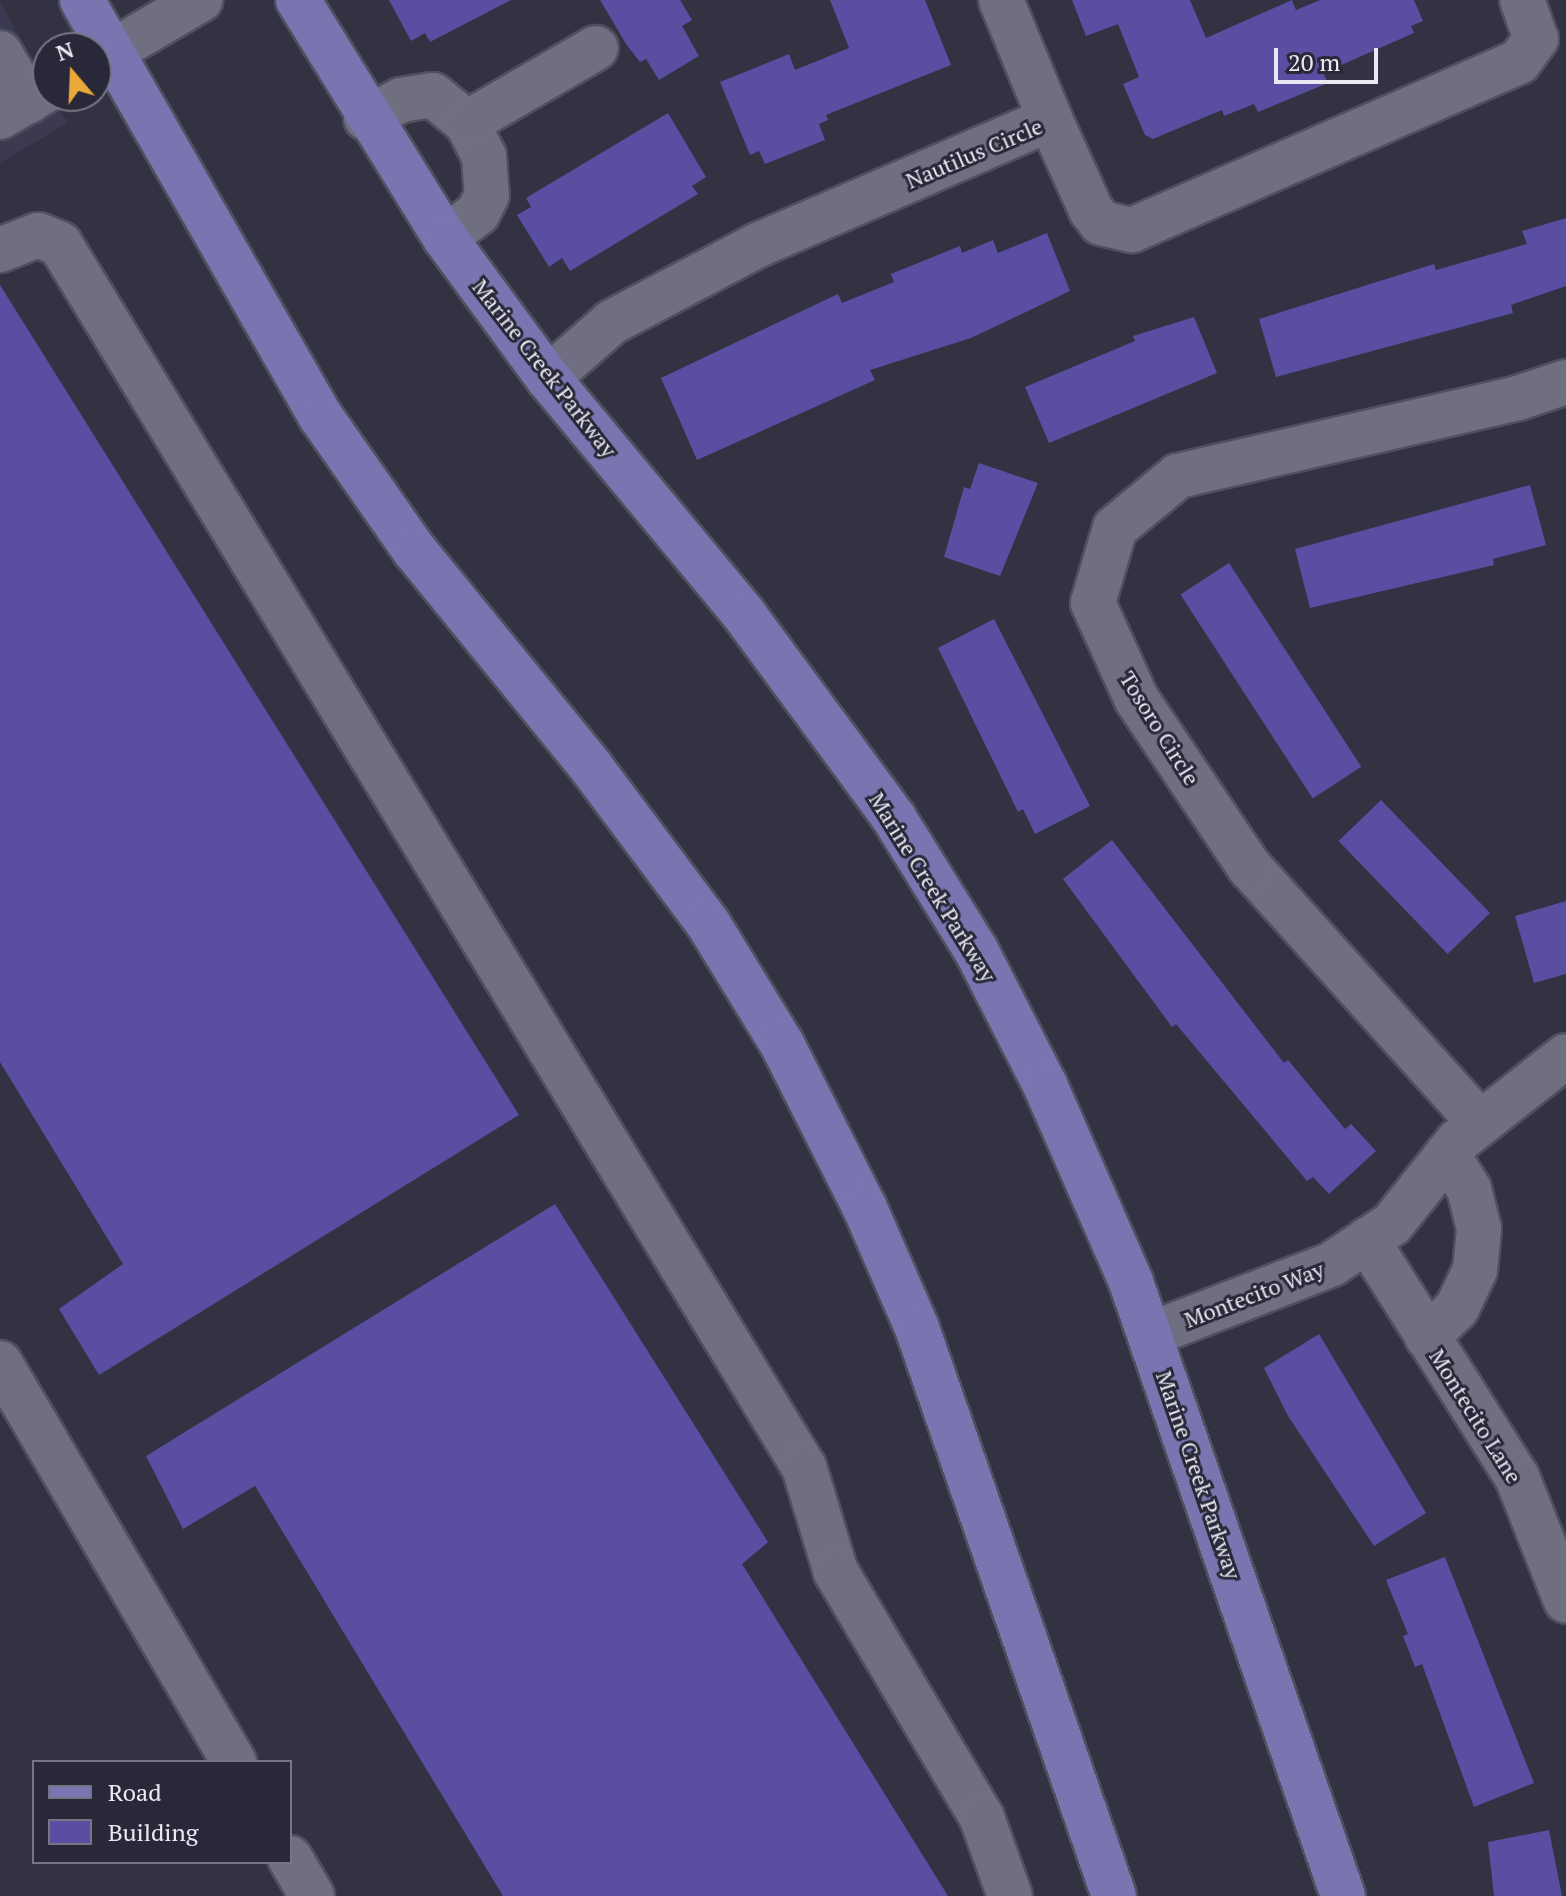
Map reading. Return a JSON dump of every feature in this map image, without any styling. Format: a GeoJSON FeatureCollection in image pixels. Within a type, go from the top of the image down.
{"type":"FeatureCollection","features":[{"type":"Feature","properties":{"kind":"main road"},"geometry":{"type":"LineString","coordinates":[[82,0],[94,32]]}},
{"type":"Feature","properties":{"kind":"main road","name":"Marine Creek Parkway"},"geometry":{"type":"LineString","coordinates":[[298,0],[366,118],[445,238],[548,378],[743,613],[894,818],[976,950],[1045,1085],[1151,1334],[1343,1896]]}},
{"type":"Feature","properties":{"kind":"main road"},"geometry":{"type":"LineString","coordinates":[[112,71],[321,417],[415,551],[591,767],[709,925],[782,1044],[864,1206],[917,1328],[1114,1896]]}},
{"type":"Feature","properties":{"kind":"street"},"geometry":{"type":"LineString","coordinates":[[112,51],[200,0]]}},
{"type":"Feature","properties":{"kind":"street"},"geometry":{"type":"LineString","coordinates":[[1001,0],[1050,119]]}},
{"type":"Feature","properties":{"kind":"street","name":"Nautilus Circle"},"geometry":{"type":"LineString","coordinates":[[548,378],[612,322],[758,245],[1050,119],[1091,210],[1101,223],[1132,230],[1519,62],[1536,39],[1522,0]]}},
{"type":"Feature","properties":{"kind":"street"},"geometry":{"type":"LineString","coordinates":[[467,123],[596,48]]}},
{"type":"Feature","properties":{"kind":"street"},"geometry":{"type":"LineString","coordinates":[[0,53],[25,102]]}},
{"type":"Feature","properties":{"kind":"street"},"geometry":{"type":"LineString","coordinates":[[366,118],[401,100],[433,95],[467,123],[484,156],[487,195],[478,213],[445,238]]}},
{"type":"Feature","properties":{"kind":"street"},"geometry":{"type":"LineString","coordinates":[[0,250],[38,235],[60,244],[804,1467],[836,1572],[982,1818],[1010,1896]]}},
{"type":"Feature","properties":{"kind":"street","name":"Tosoro Circle"},"geometry":{"type":"LineString","coordinates":[[1480,1123],[1250,868],[1137,700],[1093,603],[1115,528],[1178,476],[1457,414],[1566,382]]}},
{"type":"Feature","properties":{"kind":"street","name":"Montecito Way"},"geometry":{"type":"LineString","coordinates":[[1151,1334],[1332,1264],[1392,1224],[1447,1154],[1480,1123],[1566,1056]]}},
{"type":"Feature","properties":{"kind":"street"},"geometry":{"type":"LineString","coordinates":[[1427,1337],[1457,1308],[1475,1270],[1478,1243],[1469,1189],[1447,1154]]}},
{"type":"Feature","properties":{"kind":"street","name":"Montecito Lane"},"geometry":{"type":"LineString","coordinates":[[1367,1240],[1517,1477],[1566,1601]]}},
{"type":"Feature","properties":{"kind":"street"},"geometry":{"type":"LineString","coordinates":[[0,1363],[233,1760]]}},
{"type":"Feature","properties":{"kind":"street"},"geometry":{"type":"LineString","coordinates":[[292,1861],[312,1896]]}},
{"type":"Feature","properties":{"kind":"shaded area"},"geometry":{"type":"Polygon","coordinates":[[[0,2],[32,60],[32,112],[61,112],[67,123],[0,163],[0,2]]]}},
{"type":"Feature","properties":{"kind":"building"},"geometry":{"type":"Polygon","coordinates":[[[389,0],[511,0],[430,42],[425,33],[411,41],[389,0]]]}},
{"type":"Feature","properties":{"kind":"building"},"geometry":{"type":"Polygon","coordinates":[[[600,0],[680,0],[692,20],[682,26],[699,56],[659,80],[646,59],[640,62],[626,44],[600,0]]]}},
{"type":"Feature","properties":{"kind":"building"},"geometry":{"type":"Polygon","coordinates":[[[830,0],[925,0],[951,65],[826,115],[828,120],[819,124],[825,140],[765,164],[759,151],[750,155],[720,82],[789,54],[795,70],[849,48],[830,0]]]}},
{"type":"Feature","properties":{"kind":"building"},"geometry":{"type":"Polygon","coordinates":[[[1072,0],[1190,0],[1206,38],[1292,0],[1296,10],[1320,0],[1414,0],[1423,21],[1411,26],[1414,33],[1323,73],[1328,83],[1258,112],[1254,104],[1224,116],[1222,110],[1153,139],[1145,135],[1123,84],[1139,77],[1118,24],[1086,36],[1072,0]]]}},
{"type":"Feature","properties":{"kind":"building"},"geometry":{"type":"Polygon","coordinates":[[[668,113],[706,177],[692,186],[698,194],[570,271],[562,258],[549,267],[517,215],[531,207],[526,198],[668,113]]]}},
{"type":"Feature","properties":{"kind":"building"},"geometry":{"type":"Polygon","coordinates":[[[1566,218],[1566,286],[1511,305],[1513,313],[1276,377],[1259,319],[1434,264],[1436,270],[1527,244],[1522,231],[1566,218]]]}},
{"type":"Feature","properties":{"kind":"building"},"geometry":{"type":"Polygon","coordinates":[[[1047,233],[1070,291],[971,338],[870,370],[875,380],[697,460],[661,378],[838,294],[842,303],[894,282],[891,274],[960,246],[962,253],[993,240],[998,253],[1047,233]]]}},
{"type":"Feature","properties":{"kind":"building"},"geometry":{"type":"Polygon","coordinates":[[[0,285],[519,1115],[99,1375],[59,1309],[123,1264],[0,1062],[0,285]]]}},
{"type":"Feature","properties":{"kind":"building"},"geometry":{"type":"Polygon","coordinates":[[[1194,317],[1217,373],[1049,443],[1025,387],[1135,341],[1133,336],[1194,317]]]}},
{"type":"Feature","properties":{"kind":"building"},"geometry":{"type":"Polygon","coordinates":[[[979,463],[1038,483],[1000,576],[944,557],[964,487],[970,489],[979,463]]]}},
{"type":"Feature","properties":{"kind":"building"},"geometry":{"type":"Polygon","coordinates":[[[1530,485],[1546,545],[1493,559],[1494,565],[1310,608],[1295,549],[1530,485]]]}},
{"type":"Feature","properties":{"kind":"building"},"geometry":{"type":"Polygon","coordinates":[[[1229,563],[1361,767],[1313,798],[1180,595],[1229,563]]]}},
{"type":"Feature","properties":{"kind":"building"},"geometry":{"type":"Polygon","coordinates":[[[994,619],[1090,806],[1035,834],[1023,809],[1018,812],[938,648],[994,619]]]}},
{"type":"Feature","properties":{"kind":"building"},"geometry":{"type":"Polygon","coordinates":[[[1381,800],[1490,913],[1448,954],[1339,841],[1381,800]]]}},
{"type":"Feature","properties":{"kind":"building"},"geometry":{"type":"Polygon","coordinates":[[[1112,840],[1284,1063],[1288,1060],[1345,1129],[1351,1124],[1376,1151],[1329,1194],[1313,1177],[1307,1181],[1176,1024],[1172,1027],[1063,879],[1112,840]]]}},
{"type":"Feature","properties":{"kind":"building"},"geometry":{"type":"Polygon","coordinates":[[[1566,901],[1566,974],[1534,983],[1515,916],[1566,901]]]}},
{"type":"Feature","properties":{"kind":"building"},"geometry":{"type":"Polygon","coordinates":[[[555,1204],[768,1542],[742,1564],[948,1896],[503,1896],[255,1486],[183,1529],[146,1456],[555,1204]]]}},
{"type":"Feature","properties":{"kind":"building"},"geometry":{"type":"Polygon","coordinates":[[[1319,1334],[1426,1513],[1374,1546],[1288,1416],[1264,1368],[1319,1334]]]}},
{"type":"Feature","properties":{"kind":"building"},"geometry":{"type":"Polygon","coordinates":[[[1445,1557],[1534,1783],[1474,1807],[1422,1664],[1415,1667],[1403,1636],[1408,1634],[1386,1580],[1445,1557]]]}},
{"type":"Feature","properties":{"kind":"building"},"geometry":{"type":"Polygon","coordinates":[[[1549,1830],[1562,1896],[1494,1896],[1488,1842],[1549,1830]]]}}]}
